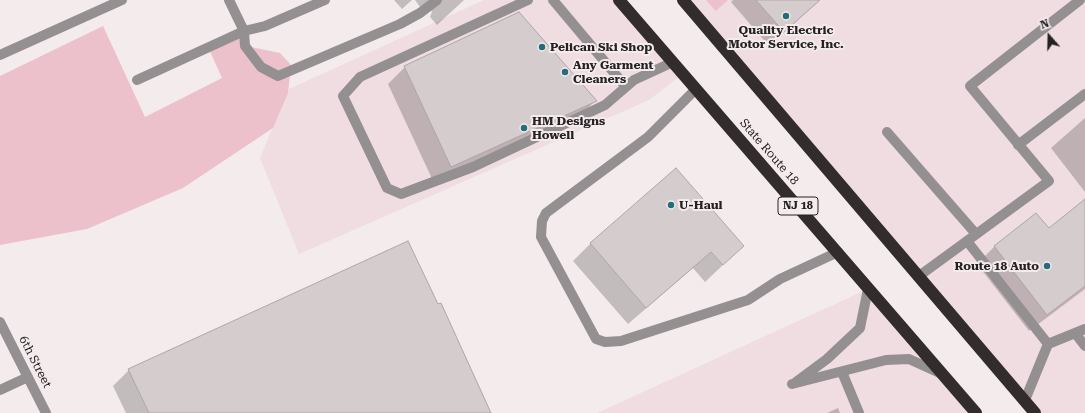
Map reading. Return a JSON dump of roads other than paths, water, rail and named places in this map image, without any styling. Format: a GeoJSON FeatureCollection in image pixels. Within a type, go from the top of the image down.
{"type":"FeatureCollection","features":[{"type":"Feature","properties":{"kind":"highway","name":"State Route 18"},"geometry":{"type":"LineString","coordinates":[[619,0],[976,413]]}},
{"type":"Feature","properties":{"kind":"highway"},"geometry":{"type":"LineString","coordinates":[[683,0],[1035,413]]}},
{"type":"Feature","properties":{"kind":"street"},"geometry":{"type":"LineString","coordinates":[[0,55],[122,0]]}},
{"type":"Feature","properties":{"kind":"street"},"geometry":{"type":"LineString","coordinates":[[229,0],[244,31],[245,46],[262,67],[278,76],[400,24],[420,13],[437,0]]}},
{"type":"Feature","properties":{"kind":"street"},"geometry":{"type":"LineString","coordinates":[[138,80],[244,31],[265,26],[325,0]]}},
{"type":"Feature","properties":{"kind":"street"},"geometry":{"type":"LineString","coordinates":[[528,0],[360,77],[343,96],[387,188],[401,194],[472,167],[605,105],[634,80],[673,62]]}},
{"type":"Feature","properties":{"kind":"street"},"geometry":{"type":"LineString","coordinates":[[553,0],[626,87]]}},
{"type":"Feature","properties":{"kind":"street"},"geometry":{"type":"LineString","coordinates":[[918,276],[1049,181],[970,86],[1080,0]]}},
{"type":"Feature","properties":{"kind":"street"},"geometry":{"type":"LineString","coordinates":[[696,89],[648,137],[546,213],[542,221],[541,237],[596,339],[605,342],[621,340],[748,300],[780,279],[838,252]]}},
{"type":"Feature","properties":{"kind":"street"},"geometry":{"type":"LineString","coordinates":[[1018,145],[1085,94]]}},
{"type":"Feature","properties":{"kind":"street"},"geometry":{"type":"LineString","coordinates":[[887,132],[976,234]]}},
{"type":"Feature","properties":{"kind":"street"},"geometry":{"type":"LineString","coordinates":[[967,241],[1048,344]]}},
{"type":"Feature","properties":{"kind":"street"},"geometry":{"type":"LineString","coordinates":[[868,289],[860,328],[827,359],[792,384],[886,360],[909,359],[945,376]]}},
{"type":"Feature","properties":{"kind":"street","name":"6th Street"},"geometry":{"type":"LineString","coordinates":[[0,323],[46,413]]}},
{"type":"Feature","properties":{"kind":"street"},"geometry":{"type":"LineString","coordinates":[[1024,400],[1048,344],[1085,329]]}},
{"type":"Feature","properties":{"kind":"street"},"geometry":{"type":"LineString","coordinates":[[1075,333],[1085,346]]}},
{"type":"Feature","properties":{"kind":"street"},"geometry":{"type":"LineString","coordinates":[[842,372],[859,413]]}},
{"type":"Feature","properties":{"kind":"street"},"geometry":{"type":"LineString","coordinates":[[0,390],[28,377]]}},
{"type":"Feature","properties":{"kind":"place","name":"Quality Electric Motor Service, Inc."},"geometry":{"type":"Point","coordinates":[786,16]}},
{"type":"Feature","properties":{"kind":"place","name":"Pelican Ski Shop"},"geometry":{"type":"Point","coordinates":[542,47]}},
{"type":"Feature","properties":{"kind":"place","name":"Any Garment Cleaners"},"geometry":{"type":"Point","coordinates":[565,72]}},
{"type":"Feature","properties":{"kind":"place","name":"HM Designs Howell"},"geometry":{"type":"Point","coordinates":[524,128]}},
{"type":"Feature","properties":{"kind":"place","name":"U-Haul"},"geometry":{"type":"Point","coordinates":[671,205]}},
{"type":"Feature","properties":{"kind":"place","name":"Route 18 Auto"},"geometry":{"type":"Point","coordinates":[1047,266]}}]}
